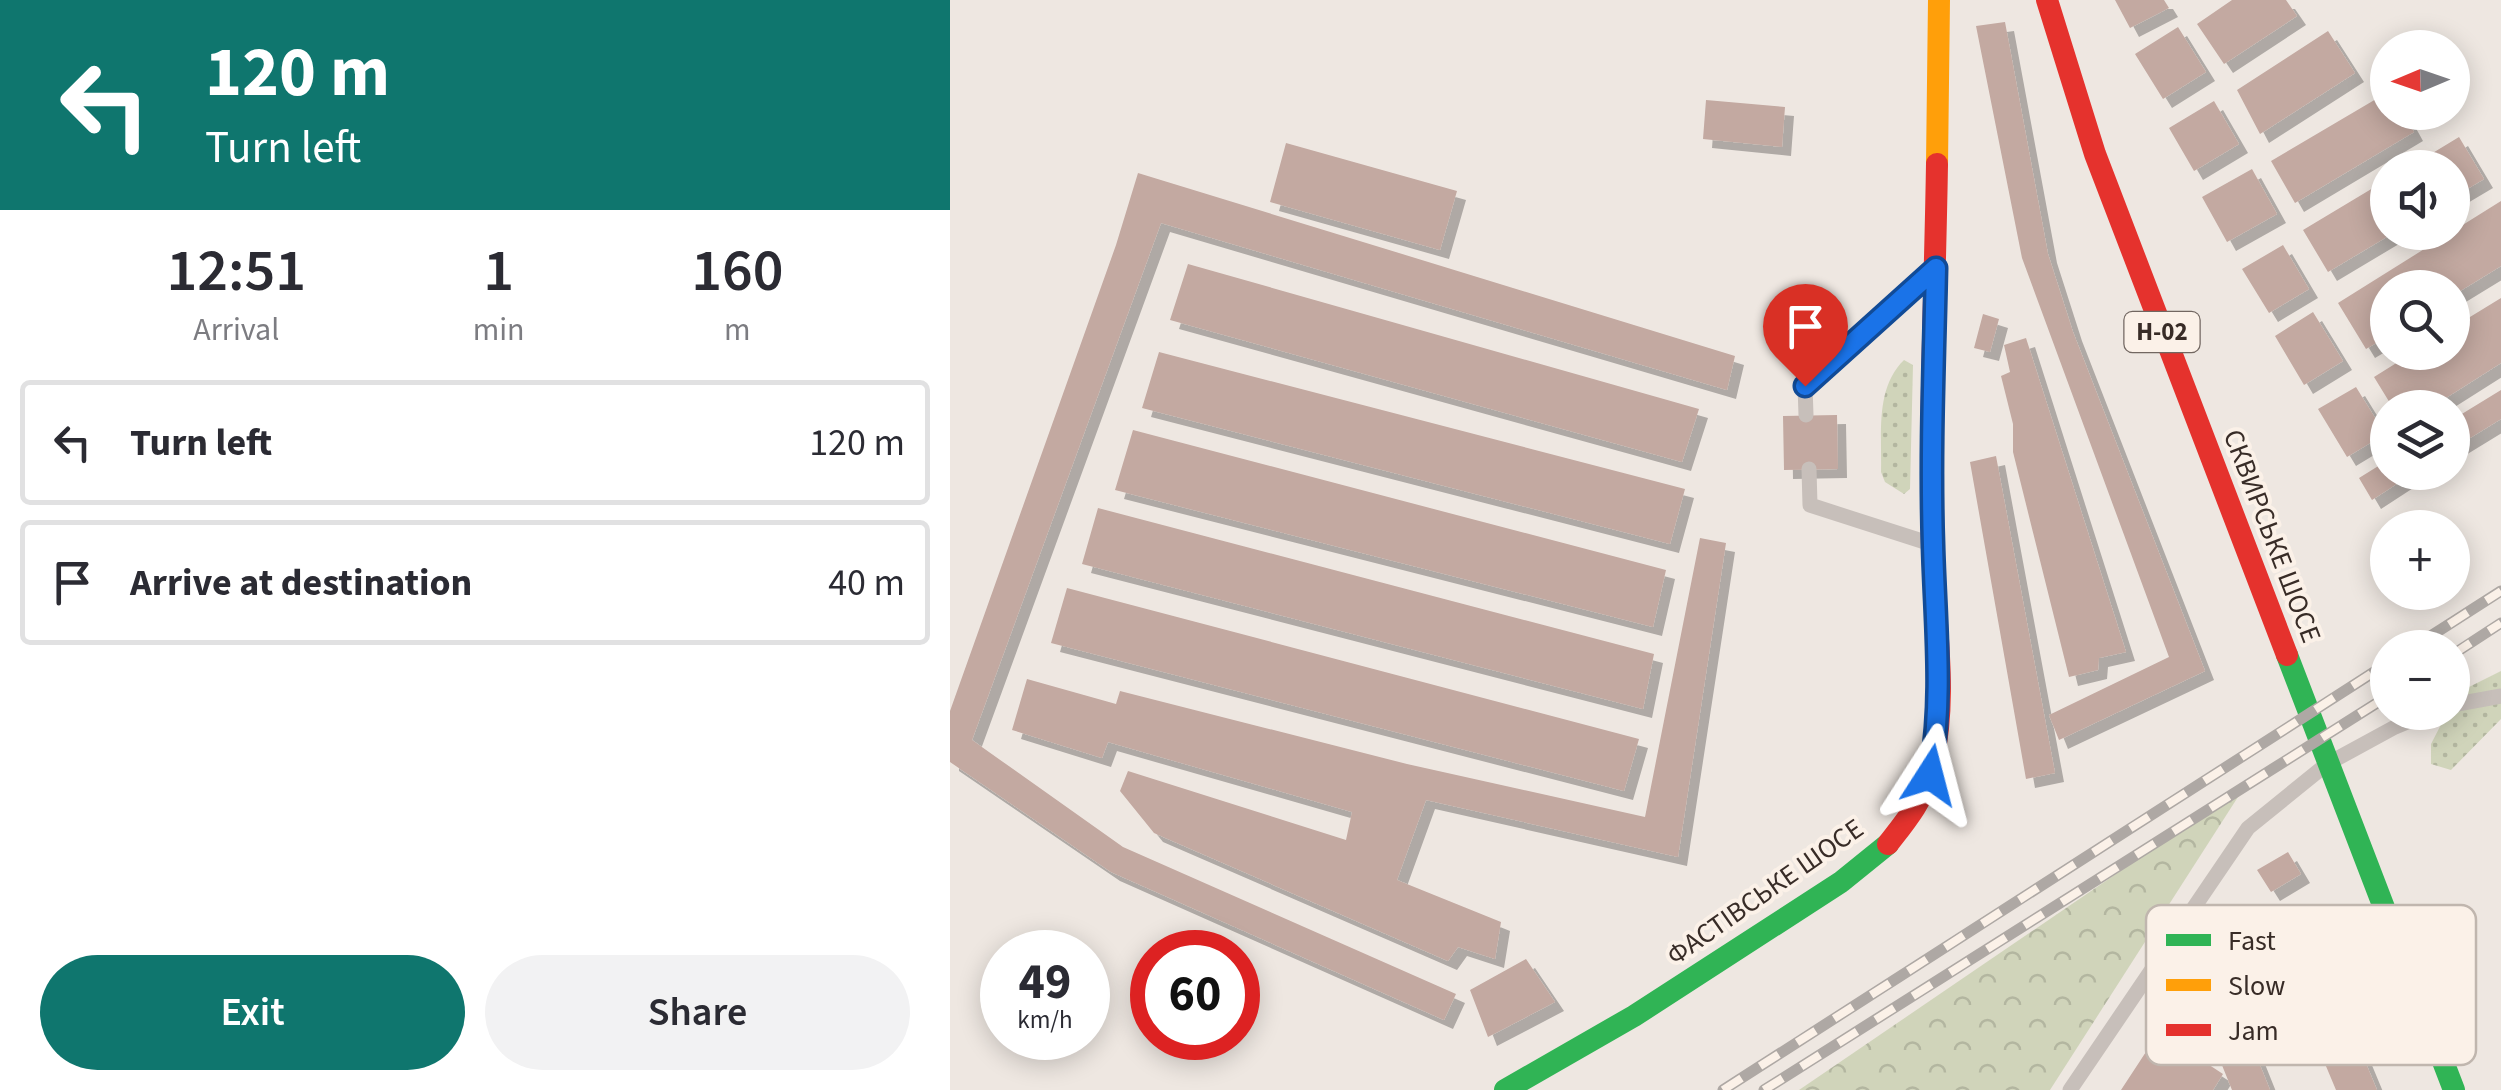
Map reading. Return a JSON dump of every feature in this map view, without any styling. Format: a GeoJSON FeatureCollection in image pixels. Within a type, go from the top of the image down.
{"type":"FeatureCollection","features":[{"type":"Feature","properties":{"kind":"main road","name":"ФАСТІВСЬКЕ ШОСЕ"},"geometry":{"type":"LineString","coordinates":[[1505,1090],[1634,1016],[1841,882],[1883,850],[1917,808],[1930,775],[1938,733],[1940,686],[1932,544],[1939,0]]}},
{"type":"Feature","properties":{"kind":"main road","name":"СКВИРСЬКЕ ШОСЕ"},"geometry":{"type":"LineString","coordinates":[[2047,0],[2095,154],[2383,905]]}},
{"type":"Feature","properties":{"kind":"main road","name":"СКВИРСЬКЕ ШОСЕ"},"geometry":{"type":"LineString","coordinates":[[2444,1065],[2454,1090]]}},
{"type":"Feature","properties":{"kind":"lane"},"geometry":{"type":"LineString","coordinates":[[1806,416],[1805,386],[1936,268]]}},
{"type":"Feature","properties":{"kind":"lane"},"geometry":{"type":"LineString","coordinates":[[1808,469],[1810,505],[1932,544]]}},
{"type":"Feature","properties":{"kind":"lane"},"geometry":{"type":"LineString","coordinates":[[2470,701],[2501,696]]}},
{"type":"Feature","properties":{"kind":"lane"},"geometry":{"type":"LineString","coordinates":[[2196,905],[2248,828],[2327,764],[2388,730]]}},
{"type":"Feature","properties":{"kind":"lane"},"geometry":{"type":"LineString","coordinates":[[2070,1090],[2146,978]]}},
{"type":"Feature","properties":{"kind":"green space"},"geometry":{"type":"Polygon","coordinates":[[[1904,360],[1913,365],[1910,489],[1904,494],[1885,482],[1881,442],[1884,398],[1904,360]]]}},
{"type":"Feature","properties":{"kind":"green space"},"geometry":{"type":"Polygon","coordinates":[[[2501,671],[2501,719],[2451,770],[2431,764],[2431,744],[2438,730],[2470,730],[2470,686],[2501,671]]]}},
{"type":"Feature","properties":{"kind":"green space"},"geometry":{"type":"Polygon","coordinates":[[[2245,786],[2169,905],[2146,905],[2146,940],[2050,1090],[1799,1090],[2245,786]]]}},
{"type":"Feature","properties":{"kind":"building"},"geometry":{"type":"Polygon","coordinates":[[[2115,0],[2164,0],[2169,8],[2130,28],[2115,0]]]}},
{"type":"Feature","properties":{"kind":"building"},"geometry":{"type":"Polygon","coordinates":[[[2232,0],[2286,0],[2297,16],[2224,64],[2197,24],[2232,0]]]}},
{"type":"Feature","properties":{"kind":"building"},"geometry":{"type":"Polygon","coordinates":[[[2005,22],[2048,254],[2073,332],[2205,671],[2059,740],[2049,715],[2169,657],[2022,258],[1976,26],[2005,22]]]}},
{"type":"Feature","properties":{"kind":"building"},"geometry":{"type":"Polygon","coordinates":[[[2178,27],[2206,72],[2163,99],[2135,54],[2178,27]]]}},
{"type":"Feature","properties":{"kind":"building"},"geometry":{"type":"Polygon","coordinates":[[[2328,31],[2355,73],[2260,134],[2237,90],[2328,31]]]}},
{"type":"Feature","properties":{"kind":"building"},"geometry":{"type":"Polygon","coordinates":[[[1706,100],[1785,107],[1782,147],[1703,139],[1706,100]]]}},
{"type":"Feature","properties":{"kind":"building"},"geometry":{"type":"Polygon","coordinates":[[[2214,101],[2239,144],[2194,171],[2169,128],[2214,101]]]}},
{"type":"Feature","properties":{"kind":"building"},"geometry":{"type":"Polygon","coordinates":[[[2370,103],[2370,130],[2414,132],[2384,150],[2370,150],[2370,158],[2295,203],[2271,161],[2370,103]]]}},
{"type":"Feature","properties":{"kind":"building"},"geometry":{"type":"Polygon","coordinates":[[[2459,137],[2467,150],[2438,150],[2459,137]]]}},
{"type":"Feature","properties":{"kind":"building"},"geometry":{"type":"Polygon","coordinates":[[[1286,143],[1457,191],[1440,250],[1270,202],[1286,143]]]}},
{"type":"Feature","properties":{"kind":"building"},"geometry":{"type":"Polygon","coordinates":[[[2470,155],[2484,179],[2470,187],[2470,155]]]}},
{"type":"Feature","properties":{"kind":"building"},"geometry":{"type":"Polygon","coordinates":[[[2252,169],[2277,214],[2227,242],[2202,197],[2252,169]]]}},
{"type":"Feature","properties":{"kind":"building"},"geometry":{"type":"Polygon","coordinates":[[[1138,173],[1735,356],[1727,390],[1161,223],[972,740],[1123,847],[1456,994],[1444,1020],[1260,938],[1260,930],[1242,930],[1111,872],[950,762],[950,711],[1138,173]]]}},
{"type":"Feature","properties":{"kind":"building"},"geometry":{"type":"Polygon","coordinates":[[[2370,190],[2370,247],[2328,272],[2303,230],[2370,190]]]}},
{"type":"Feature","properties":{"kind":"building"},"geometry":{"type":"Polygon","coordinates":[[[2501,201],[2501,266],[2470,285],[2470,270],[2391,270],[2423,250],[2470,250],[2470,220],[2501,201]]]}},
{"type":"Feature","properties":{"kind":"building"},"geometry":{"type":"Polygon","coordinates":[[[2283,245],[2309,289],[2269,313],[2242,269],[2283,245]]]}},
{"type":"Feature","properties":{"kind":"building"},"geometry":{"type":"Polygon","coordinates":[[[1188,264],[1699,409],[1682,462],[1170,320],[1188,264]]]}},
{"type":"Feature","properties":{"kind":"building"},"geometry":{"type":"Polygon","coordinates":[[[2370,283],[2370,347],[2366,349],[2338,303],[2370,283]]]}},
{"type":"Feature","properties":{"kind":"building"},"geometry":{"type":"Polygon","coordinates":[[[2501,298],[2501,363],[2458,390],[2382,390],[2374,377],[2385,370],[2470,370],[2470,317],[2501,298]]]}},
{"type":"Feature","properties":{"kind":"building"},"geometry":{"type":"Polygon","coordinates":[[[2313,312],[2343,361],[2304,385],[2275,336],[2313,312]]]}},
{"type":"Feature","properties":{"kind":"building"},"geometry":{"type":"Polygon","coordinates":[[[1983,314],[1999,319],[1990,352],[1974,348],[1983,314]]]}},
{"type":"Feature","properties":{"kind":"building"},"geometry":{"type":"Polygon","coordinates":[[[2026,338],[2126,652],[2099,658],[2098,670],[2069,677],[2013,452],[2013,424],[2001,376],[2010,372],[2004,345],[2026,338]]]}},
{"type":"Feature","properties":{"kind":"building"},"geometry":{"type":"Polygon","coordinates":[[[1159,352],[1685,489],[1670,544],[1142,408],[1159,352]]]}},
{"type":"Feature","properties":{"kind":"building"},"geometry":{"type":"Polygon","coordinates":[[[2356,387],[2370,410],[2370,443],[2347,457],[2318,409],[2356,387]]]}},
{"type":"Feature","properties":{"kind":"building"},"geometry":{"type":"Polygon","coordinates":[[[2501,390],[2501,419],[2470,438],[2470,409],[2501,390]]]}},
{"type":"Feature","properties":{"kind":"building"},"geometry":{"type":"Polygon","coordinates":[[[1837,415],[1838,469],[1784,470],[1783,416],[1837,415]]]}},
{"type":"Feature","properties":{"kind":"building"},"geometry":{"type":"Polygon","coordinates":[[[1133,430],[1666,570],[1653,627],[1115,490],[1133,430]]]}},
{"type":"Feature","properties":{"kind":"building"},"geometry":{"type":"Polygon","coordinates":[[[1996,456],[2055,773],[2026,779],[1970,462],[1996,456]]]}},
{"type":"Feature","properties":{"kind":"building"},"geometry":{"type":"Polygon","coordinates":[[[2370,471],[2370,490],[2387,490],[2372,500],[2359,478],[2370,471]]]}},
{"type":"Feature","properties":{"kind":"building"},"geometry":{"type":"Polygon","coordinates":[[[1098,508],[1654,654],[1643,709],[1082,564],[1098,508]]]}},
{"type":"Feature","properties":{"kind":"building"},"geometry":{"type":"Polygon","coordinates":[[[1700,538],[1726,543],[1678,857],[1426,800],[1397,880],[1501,922],[1495,959],[1458,947],[1448,961],[1154,833],[1120,791],[1128,771],[1346,840],[1352,812],[1108,742],[1102,758],[1012,730],[1027,679],[1116,704],[1120,691],[1407,764],[1645,817],[1700,538]]]}},
{"type":"Feature","properties":{"kind":"building"},"geometry":{"type":"Polygon","coordinates":[[[1067,588],[1639,739],[1624,791],[1051,643],[1067,588]]]}},
{"type":"Feature","properties":{"kind":"building"},"geometry":{"type":"Polygon","coordinates":[[[2288,852],[2301,874],[2271,892],[2257,870],[2288,852]]]}},
{"type":"Feature","properties":{"kind":"building"},"geometry":{"type":"Polygon","coordinates":[[[1526,959],[1555,1002],[1488,1037],[1470,990],[1526,959]]]}},
{"type":"Feature","properties":{"kind":"building"},"geometry":{"type":"Polygon","coordinates":[[[2146,1052],[2146,1065],[2209,1065],[2223,1074],[2213,1090],[2121,1090],[2146,1052]]]}},
{"type":"Feature","properties":{"kind":"building"},"geometry":{"type":"Polygon","coordinates":[[[2222,1065],[2260,1065],[2270,1090],[2232,1090],[2222,1065]]]}},
{"type":"Feature","properties":{"kind":"building"},"geometry":{"type":"Polygon","coordinates":[[[2326,1065],[2367,1065],[2377,1090],[2336,1090],[2326,1065]]]}},
{"type":"Feature","properties":{"kind":"railway"},"geometry":{"type":"LineString","coordinates":[[2440,630],[2501,591]]}},
{"type":"Feature","properties":{"kind":"railway"},"geometry":{"type":"LineString","coordinates":[[2470,643],[2501,623]]}},
{"type":"Feature","properties":{"kind":"railway"},"geometry":{"type":"LineString","coordinates":[[1723,1090],[2370,675]]}},
{"type":"Feature","properties":{"kind":"railway"},"geometry":{"type":"LineString","coordinates":[[1764,1090],[2370,707]]}},
{"type":"Feature","properties":{"kind":"traffic: fast"},"geometry":{"type":"LineString","coordinates":[[2287,655],[2383,905]]}},
{"type":"Feature","properties":{"kind":"traffic: fast"},"geometry":{"type":"LineString","coordinates":[[1505,1090],[1634,1016],[1841,882],[1888,844]]}},
{"type":"Feature","properties":{"kind":"traffic: fast"},"geometry":{"type":"LineString","coordinates":[[2444,1065],[2454,1090]]}},
{"type":"Feature","properties":{"kind":"traffic: slow"},"geometry":{"type":"LineString","coordinates":[[1937,164],[1939,0]]}},
{"type":"Feature","properties":{"kind":"traffic: jam"},"geometry":{"type":"LineString","coordinates":[[2047,0],[2095,154],[2287,655]]}},
{"type":"Feature","properties":{"kind":"traffic: jam"},"geometry":{"type":"LineString","coordinates":[[1888,844],[1923,793],[1939,717],[1931,497],[1937,164]]}},
{"type":"Feature","properties":{"kind":"route"},"geometry":{"type":"LineString","coordinates":[[1805,386],[1936,268],[1932,544],[1940,686],[1938,733],[1930,775]]}}]}
